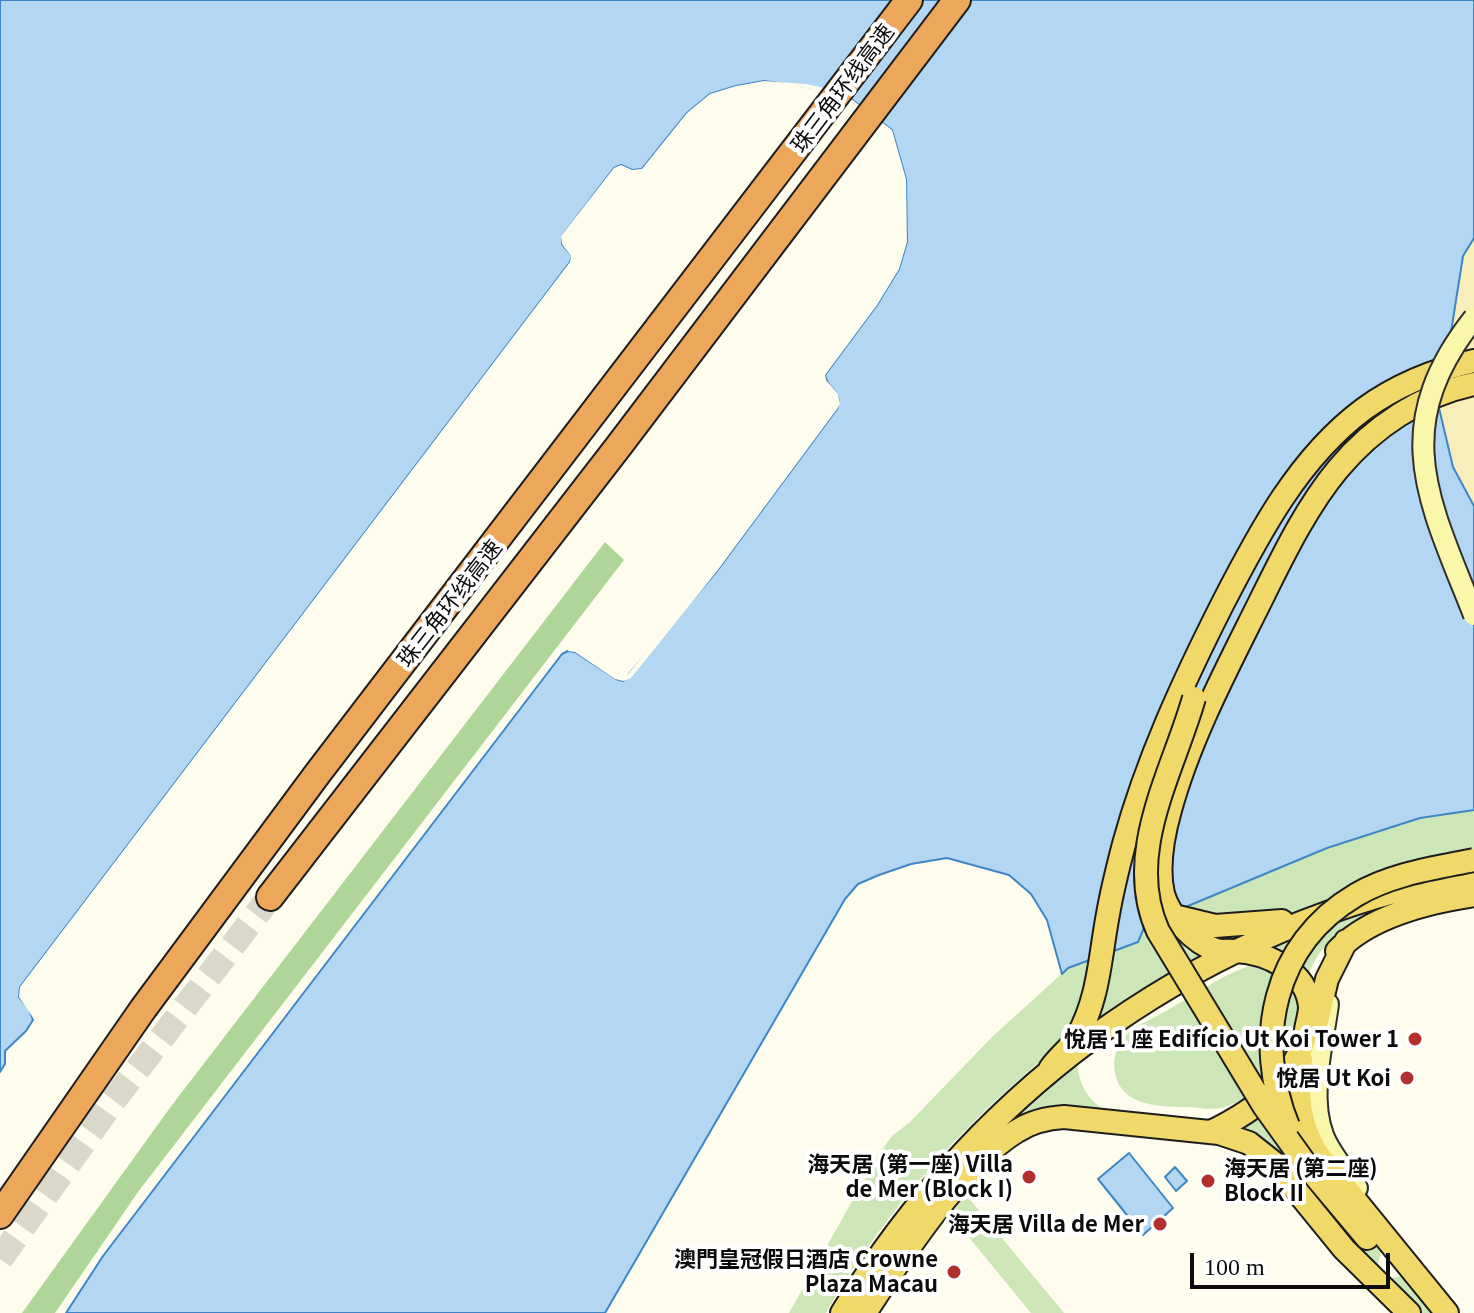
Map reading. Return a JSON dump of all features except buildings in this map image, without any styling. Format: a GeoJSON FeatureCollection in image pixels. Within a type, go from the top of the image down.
{"type":"FeatureCollection","features":[{"type":"Feature","properties":{"kind":"highway","name":"珠三角环线高速"},"geometry":{"type":"LineString","coordinates":[[0,1215],[143,1009],[318,773],[909,0]]}},
{"type":"Feature","properties":{"kind":"highway","name":"珠三角环线高速"},"geometry":{"type":"LineString","coordinates":[[270,897],[618,447],[957,0]]}},
{"type":"Feature","properties":{"kind":"main road"},"geometry":{"type":"LineString","coordinates":[[1474,318],[1452,349],[1435,383],[1426,407],[1422,442],[1428,494],[1474,615]]}},
{"type":"Feature","properties":{"kind":"main road"},"geometry":{"type":"LineString","coordinates":[[1050,1069],[1077,1036],[1091,1006],[1101,967],[1108,914],[1133,816],[1186,678],[1261,531],[1308,464],[1363,409],[1424,375],[1474,361]]}},
{"type":"Feature","properties":{"kind":"main road"},"geometry":{"type":"LineString","coordinates":[[1310,1009],[1303,984],[1286,967],[1265,958],[1217,950],[1208,934],[1173,915],[1163,893],[1161,877],[1170,810],[1181,775],[1214,697],[1293,539],[1339,468],[1389,422],[1414,405],[1448,389],[1474,384]]}},
{"type":"Feature","properties":{"kind":"main road"},"geometry":{"type":"LineString","coordinates":[[1229,591],[1153,821],[1146,868],[1147,899],[1158,931],[1264,1106],[1378,1228],[1447,1313]]}},
{"type":"Feature","properties":{"kind":"main road"},"geometry":{"type":"LineString","coordinates":[[1429,1313],[1313,1161],[1282,1111],[1269,1051],[1271,1022],[1290,963],[1323,920],[1357,894],[1413,873],[1474,860]]}},
{"type":"Feature","properties":{"kind":"main road"},"geometry":{"type":"LineString","coordinates":[[1208,934],[1295,920],[1403,888],[1474,873]]}},
{"type":"Feature","properties":{"kind":"main road"},"geometry":{"type":"LineString","coordinates":[[1313,1161],[1298,1103],[1297,1085],[1310,1009],[1328,960],[1346,941],[1383,919],[1474,895]]}},
{"type":"Feature","properties":{"kind":"main road"},"geometry":{"type":"LineString","coordinates":[[1378,1228],[1372,1212],[1323,1136],[1317,1109],[1328,1004],[1340,968],[1356,946],[1376,932],[1474,902]]}},
{"type":"Feature","properties":{"kind":"main road"},"geometry":{"type":"LineString","coordinates":[[842,1313],[887,1244],[936,1181],[991,1123],[1050,1069],[1181,978],[1326,912]]}},
{"type":"Feature","properties":{"kind":"main road"},"geometry":{"type":"LineString","coordinates":[[1313,1161],[1308,1080],[1320,1004],[1327,979],[1346,941]]}},
{"type":"Feature","properties":{"kind":"main road"},"geometry":{"type":"LineString","coordinates":[[1211,1132],[1251,1110],[1277,1088],[1302,1051]]}},
{"type":"Feature","properties":{"kind":"main road"},"geometry":{"type":"LineString","coordinates":[[865,1313],[903,1255],[978,1165],[1013,1134],[1033,1123],[1056,1118],[1211,1132],[1242,1139],[1268,1156],[1344,1249],[1409,1313]]}},
{"type":"Feature","properties":{"kind":"green space"},"geometry":{"type":"Polygon","coordinates":[[[605,542],[624,560],[138,1192],[55,1313],[22,1313],[172,1105],[605,542]]]}},
{"type":"Feature","properties":{"kind":"green space"},"geometry":{"type":"Polygon","coordinates":[[[1474,810],[1474,863],[1353,894],[1281,918],[1212,949],[1145,986],[1081,1029],[1021,1078],[965,1131],[913,1188],[867,1249],[826,1313],[789,1313],[892,1136],[910,1122],[992,1037],[1068,968],[1138,942],[1146,923],[1157,913],[1188,906],[1327,848],[1420,818],[1474,810]]]}},
{"type":"Feature","properties":{"kind":"green space"},"geometry":{"type":"Polygon","coordinates":[[[1450,883],[1365,916],[1346,928],[1329,942],[1316,959],[1307,980],[1291,957],[1268,947],[1286,938],[1450,883]]]}},
{"type":"Feature","properties":{"kind":"green space"},"geometry":{"type":"Polygon","coordinates":[[[1249,966],[1266,969],[1279,976],[1288,984],[1298,1008],[1298,1022],[1290,1052],[1270,1078],[1251,1094],[1217,1109],[1144,1103],[1125,1093],[1115,1073],[1114,1062],[1118,1047],[1127,1034],[1216,981],[1249,966]]]}},
{"type":"Feature","properties":{"kind":"green space"},"geometry":{"type":"Polygon","coordinates":[[[1077,1062],[1085,1090],[1105,1110],[1059,1107],[1026,1114],[1011,1121],[961,1159],[1077,1062]]]}},
{"type":"Feature","properties":{"kind":"green space"},"geometry":{"type":"Polygon","coordinates":[[[1264,1110],[1382,1249],[1378,1263],[1366,1265],[1269,1144],[1236,1126],[1264,1110]]]}},
{"type":"Feature","properties":{"kind":"green space"},"geometry":{"type":"Polygon","coordinates":[[[963,1191],[1064,1313],[1031,1313],[944,1207],[963,1191]]]}},
{"type":"Feature","properties":{"kind":"green space"},"geometry":{"type":"Polygon","coordinates":[[[1400,1276],[1409,1279],[1437,1313],[1417,1313],[1389,1279],[1400,1276]]]}},
{"type":"Feature","properties":{"kind":"sand"},"geometry":{"type":"Polygon","coordinates":[[[1474,238],[1474,506],[1453,467],[1439,408],[1463,255],[1474,238]]]}},
{"type":"Feature","properties":{"kind":"water"},"geometry":{"type":"Polygon","coordinates":[[[0,0],[1474,0],[1474,238],[1463,256],[1439,408],[1453,467],[1474,506],[1474,810],[1420,818],[1327,848],[1188,906],[1157,913],[1146,923],[1138,942],[1068,968],[1062,974],[1047,920],[1031,894],[1009,875],[947,858],[911,864],[858,884],[845,899],[605,1313],[66,1313],[103,1256],[562,654],[575,652],[623,681],[717,571],[837,409],[837,394],[825,375],[877,305],[899,269],[907,242],[906,179],[892,130],[842,92],[764,81],[710,94],[687,113],[642,169],[632,170],[621,165],[614,168],[562,236],[562,244],[572,256],[570,262],[20,987],[19,997],[33,1020],[5,1051],[5,1064],[0,1072],[0,0]]]}},
{"type":"Feature","properties":{"kind":"water"},"geometry":{"type":"Polygon","coordinates":[[[1129,1153],[1173,1208],[1143,1235],[1098,1179],[1129,1153]]]}},
{"type":"Feature","properties":{"kind":"water"},"geometry":{"type":"Polygon","coordinates":[[[1175,1167],[1187,1181],[1176,1191],[1165,1177],[1175,1167]]]}},
{"type":"Feature","properties":{"kind":"pier"},"geometry":{"type":"Polygon","coordinates":[[[764,81],[806,84],[842,92],[892,130],[906,179],[907,242],[899,269],[877,305],[825,375],[838,394],[840,404],[717,571],[631,678],[623,681],[615,679],[575,652],[568,651],[570,647],[577,648],[617,676],[628,674],[714,569],[834,407],[834,396],[822,382],[822,373],[895,268],[903,241],[902,179],[889,133],[840,95],[806,88],[764,85],[737,89],[712,98],[690,116],[644,172],[632,174],[621,169],[616,171],[565,237],[575,255],[574,265],[23,989],[23,996],[35,1012],[36,1022],[19,997],[20,987],[570,262],[571,256],[562,244],[561,236],[614,168],[621,165],[632,170],[642,169],[687,113],[710,94],[764,81]]]}},
{"type":"Feature","properties":{"kind":"tunnel"},"geometry":{"type":"LineString","coordinates":[[0,1259],[113,1101],[270,897]]}},
{"type":"Feature","properties":{"kind":"place","name":"悅居 1 座 Edifício Ut Koi Tower 1"},"geometry":{"type":"Point","coordinates":[1415,1039]}},
{"type":"Feature","properties":{"kind":"place","name":"悅居 Ut Koi"},"geometry":{"type":"Point","coordinates":[1407,1078]}},
{"type":"Feature","properties":{"kind":"place","name":"海天居 (第一座) Villa de Mer (Block I)"},"geometry":{"type":"Point","coordinates":[1029,1177]}},
{"type":"Feature","properties":{"kind":"place","name":"海天居 (第二座) Block II"},"geometry":{"type":"Point","coordinates":[1208,1181]}},
{"type":"Feature","properties":{"kind":"place","name":"海天居 Villa de Mer"},"geometry":{"type":"Point","coordinates":[1160,1224]}},
{"type":"Feature","properties":{"kind":"place","name":"澳門皇冠假日酒店 Crowne Plaza Macau"},"geometry":{"type":"Point","coordinates":[954,1272]}}]}
